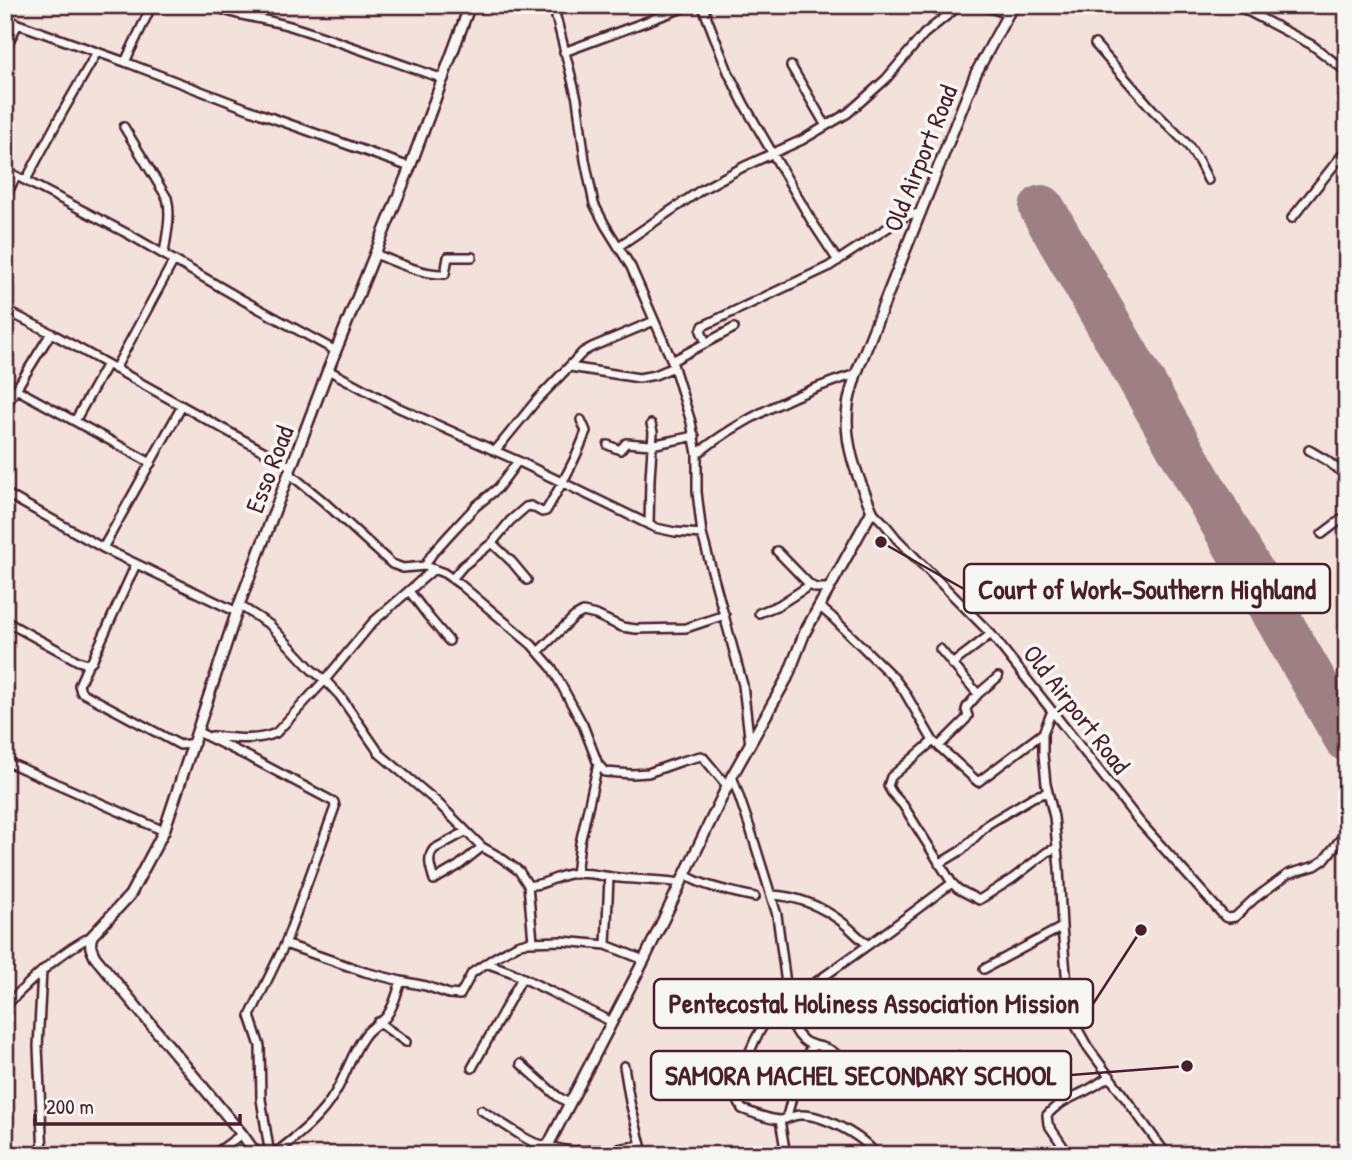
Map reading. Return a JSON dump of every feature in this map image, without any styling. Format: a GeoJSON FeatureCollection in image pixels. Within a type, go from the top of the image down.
{"type":"FeatureCollection","features":[{"type":"Feature","properties":{"kind":"street"},"geometry":{"type":"LineString","coordinates":[[125,62],[152,5]]}},
{"type":"Feature","properties":{"kind":"street"},"geometry":{"type":"LineString","coordinates":[[212,5],[237,15],[290,26],[444,79]]}},
{"type":"Feature","properties":{"kind":"street","name":"Esso Road"},"geometry":{"type":"LineString","coordinates":[[92,936],[130,895],[164,831],[195,743],[203,734],[238,608],[328,370],[444,79],[470,5]]}},
{"type":"Feature","properties":{"kind":"street"},"geometry":{"type":"LineString","coordinates":[[553,5],[571,73],[594,204],[631,267],[673,364],[695,436],[702,534],[743,685],[750,746]]}},
{"type":"Feature","properties":{"kind":"street"},"geometry":{"type":"LineString","coordinates":[[564,52],[691,5]]}},
{"type":"Feature","properties":{"kind":"street"},"geometry":{"type":"LineString","coordinates":[[702,5],[729,74],[772,153],[838,261]]}},
{"type":"Feature","properties":{"kind":"street"},"geometry":{"type":"LineString","coordinates":[[619,246],[701,190],[802,140],[848,113],[875,90],[924,34],[960,5]]}},
{"type":"Feature","properties":{"kind":"street"},"geometry":{"type":"LineString","coordinates":[[981,5],[1008,14]]}},
{"type":"Feature","properties":{"kind":"street","name":"Old Airport Road"},"geometry":{"type":"LineString","coordinates":[[1015,5],[976,73],[856,374],[848,406],[850,449],[855,470],[872,512],[991,635],[1139,821],[1225,917],[1235,917],[1288,874],[1315,866],[1324,860],[1347,831]]}},
{"type":"Feature","properties":{"kind":"street"},"geometry":{"type":"LineString","coordinates":[[1236,5],[1312,45],[1347,72]]}},
{"type":"Feature","properties":{"kind":"street"},"geometry":{"type":"LineString","coordinates":[[5,17],[410,167]]}},
{"type":"Feature","properties":{"kind":"street"},"geometry":{"type":"LineString","coordinates":[[5,49],[18,24]]}},
{"type":"Feature","properties":{"kind":"street"},"geometry":{"type":"LineString","coordinates":[[1095,44],[1188,145],[1208,180]]}},
{"type":"Feature","properties":{"kind":"street"},"geometry":{"type":"LineString","coordinates":[[26,180],[97,52]]}},
{"type":"Feature","properties":{"kind":"street"},"geometry":{"type":"LineString","coordinates":[[791,66],[826,126]]}},
{"type":"Feature","properties":{"kind":"street"},"geometry":{"type":"LineString","coordinates":[[124,127],[169,204],[164,254]]}},
{"type":"Feature","properties":{"kind":"street"},"geometry":{"type":"LineString","coordinates":[[1292,218],[1347,149]]}},
{"type":"Feature","properties":{"kind":"street"},"geometry":{"type":"LineString","coordinates":[[5,170],[164,254],[336,351]]}},
{"type":"Feature","properties":{"kind":"street"},"geometry":{"type":"LineString","coordinates":[[5,198],[16,176]]}},
{"type":"Feature","properties":{"kind":"street"},"geometry":{"type":"LineString","coordinates":[[706,343],[701,331],[703,327],[838,261],[907,215],[921,213]]}},
{"type":"Feature","properties":{"kind":"street"},"geometry":{"type":"LineString","coordinates":[[375,254],[442,275],[445,274],[448,257],[472,257]]}},
{"type":"Feature","properties":{"kind":"street"},"geometry":{"type":"LineString","coordinates":[[115,369],[174,260]]}},
{"type":"Feature","properties":{"kind":"street"},"geometry":{"type":"LineString","coordinates":[[5,310],[51,332],[291,470],[392,564],[403,568],[425,566],[452,579],[519,633],[552,668],[583,725],[602,770],[608,773],[640,774],[701,756],[728,787]]}},
{"type":"Feature","properties":{"kind":"street"},"geometry":{"type":"LineString","coordinates":[[495,451],[536,401],[583,352],[653,321]]}},
{"type":"Feature","properties":{"kind":"street"},"geometry":{"type":"LineString","coordinates":[[570,367],[639,378],[655,375],[734,328]]}},
{"type":"Feature","properties":{"kind":"street"},"geometry":{"type":"LineString","coordinates":[[5,407],[51,332]]}},
{"type":"Feature","properties":{"kind":"street"},"geometry":{"type":"LineString","coordinates":[[75,421],[107,364]]}},
{"type":"Feature","properties":{"kind":"street"},"geometry":{"type":"LineString","coordinates":[[328,370],[397,407],[518,461],[649,525],[675,533],[702,534]]}},
{"type":"Feature","properties":{"kind":"street"},"geometry":{"type":"LineString","coordinates":[[697,454],[732,430],[794,397],[856,374]]}},
{"type":"Feature","properties":{"kind":"street"},"geometry":{"type":"LineString","coordinates":[[16,389],[151,463]]}},
{"type":"Feature","properties":{"kind":"street"},"geometry":{"type":"LineString","coordinates":[[103,548],[182,406]]}},
{"type":"Feature","properties":{"kind":"street"},"geometry":{"type":"LineString","coordinates":[[452,579],[526,507],[529,505],[546,512],[586,431],[581,420]]}},
{"type":"Feature","properties":{"kind":"street"},"geometry":{"type":"LineString","coordinates":[[649,525],[652,424]]}},
{"type":"Feature","properties":{"kind":"street"},"geometry":{"type":"LineString","coordinates":[[608,445],[620,450],[626,443],[651,445],[695,436]]}},
{"type":"Feature","properties":{"kind":"street"},"geometry":{"type":"LineString","coordinates":[[1309,450],[1347,476]]}},
{"type":"Feature","properties":{"kind":"street"},"geometry":{"type":"LineString","coordinates":[[425,566],[432,554],[476,506],[498,488],[518,461]]}},
{"type":"Feature","properties":{"kind":"street"},"geometry":{"type":"LineString","coordinates":[[5,493],[103,548],[270,625],[312,670],[325,680],[351,711],[380,754],[437,802],[482,847],[519,871],[528,885],[533,941]]}},
{"type":"Feature","properties":{"kind":"street"},"geometry":{"type":"LineString","coordinates":[[543,1155],[644,960],[732,776],[787,678],[805,632],[872,512]]}},
{"type":"Feature","properties":{"kind":"street"},"geometry":{"type":"LineString","coordinates":[[1322,534],[1347,515]]}},
{"type":"Feature","properties":{"kind":"street"},"geometry":{"type":"LineString","coordinates":[[492,543],[527,580]]}},
{"type":"Feature","properties":{"kind":"street"},"geometry":{"type":"LineString","coordinates":[[777,551],[810,586],[828,588]]}},
{"type":"Feature","properties":{"kind":"street"},"geometry":{"type":"LineString","coordinates":[[86,664],[92,661],[136,564]]}},
{"type":"Feature","properties":{"kind":"street"},"geometry":{"type":"LineString","coordinates":[[203,734],[254,739],[275,733],[325,680],[373,622],[434,569]]}},
{"type":"Feature","properties":{"kind":"street"},"geometry":{"type":"LineString","coordinates":[[759,613],[779,605],[810,586]]}},
{"type":"Feature","properties":{"kind":"street"},"geometry":{"type":"LineString","coordinates":[[409,591],[449,641]]}},
{"type":"Feature","properties":{"kind":"street"},"geometry":{"type":"LineString","coordinates":[[818,607],[832,617],[895,679],[936,744],[978,782],[1043,733]]}},
{"type":"Feature","properties":{"kind":"street"},"geometry":{"type":"LineString","coordinates":[[538,652],[574,617],[583,612],[622,627],[636,629],[686,628],[725,615]]}},
{"type":"Feature","properties":{"kind":"street"},"geometry":{"type":"LineString","coordinates":[[6,624],[86,664]]}},
{"type":"Feature","properties":{"kind":"street"},"geometry":{"type":"LineString","coordinates":[[952,664],[991,635]]}},
{"type":"Feature","properties":{"kind":"street"},"geometry":{"type":"LineString","coordinates":[[940,649],[978,694]]}},
{"type":"Feature","properties":{"kind":"street"},"geometry":{"type":"LineString","coordinates":[[86,664],[79,685],[81,692],[180,745],[195,743]]}},
{"type":"Feature","properties":{"kind":"street"},"geometry":{"type":"LineString","coordinates":[[999,677],[967,707],[967,719],[891,777],[888,786],[903,805],[951,883],[979,900],[1047,852],[1057,848]]}},
{"type":"Feature","properties":{"kind":"street"},"geometry":{"type":"LineString","coordinates":[[1052,711],[1043,733],[1043,754],[1054,817],[1066,984],[1076,1026],[1087,1046],[1167,1155]]}},
{"type":"Feature","properties":{"kind":"street"},"geometry":{"type":"LineString","coordinates":[[203,734],[287,776],[334,802],[335,807],[285,944],[250,1016],[260,1046],[261,1099],[272,1155],[316,1120],[337,1091],[365,1035],[385,1018],[401,981]]}},
{"type":"Feature","properties":{"kind":"street"},"geometry":{"type":"LineString","coordinates":[[5,761],[164,831]]}},
{"type":"Feature","properties":{"kind":"street"},"geometry":{"type":"LineString","coordinates":[[576,874],[580,843],[598,764]]}},
{"type":"Feature","properties":{"kind":"street"},"geometry":{"type":"LineString","coordinates":[[732,776],[777,915],[790,1014],[800,1038],[813,1046],[823,1047],[840,1058],[855,1086],[871,1085],[959,1056],[974,1062],[992,1093]]}},
{"type":"Feature","properties":{"kind":"street"},"geometry":{"type":"LineString","coordinates":[[939,864],[962,850],[988,824],[1033,797],[1048,792]]}},
{"type":"Feature","properties":{"kind":"street"},"geometry":{"type":"LineString","coordinates":[[465,832],[430,853],[434,880],[482,847]]}},
{"type":"Feature","properties":{"kind":"street"},"geometry":{"type":"LineString","coordinates":[[528,885],[576,874],[684,879],[755,897]]}},
{"type":"Feature","properties":{"kind":"street"},"geometry":{"type":"LineString","coordinates":[[606,945],[609,877]]}},
{"type":"Feature","properties":{"kind":"street"},"geometry":{"type":"LineString","coordinates":[[819,1006],[814,989],[816,982],[951,883]]}},
{"type":"Feature","properties":{"kind":"street"},"geometry":{"type":"LineString","coordinates":[[771,895],[785,895],[817,907],[843,923],[867,944]]}},
{"type":"Feature","properties":{"kind":"street"},"geometry":{"type":"LineString","coordinates":[[984,969],[1062,927]]}},
{"type":"Feature","properties":{"kind":"street"},"geometry":{"type":"LineString","coordinates":[[5,1006],[68,949],[92,936]]}},
{"type":"Feature","properties":{"kind":"street"},"geometry":{"type":"LineString","coordinates":[[92,936],[90,949],[95,957],[257,1155]]}},
{"type":"Feature","properties":{"kind":"street"},"geometry":{"type":"LineString","coordinates":[[285,944],[365,972],[460,995],[472,973],[521,943],[562,941],[606,945],[644,960]]}},
{"type":"Feature","properties":{"kind":"street"},"geometry":{"type":"LineString","coordinates":[[486,963],[612,1022]]}},
{"type":"Feature","properties":{"kind":"street"},"geometry":{"type":"LineString","coordinates":[[42,971],[38,1048],[43,1155]]}},
{"type":"Feature","properties":{"kind":"street"},"geometry":{"type":"LineString","coordinates":[[471,1068],[522,978]]}},
{"type":"Feature","properties":{"kind":"street"},"geometry":{"type":"LineString","coordinates":[[786,984],[747,1058],[739,1103],[742,1109],[783,1120],[802,1115],[822,1118],[857,1136],[876,1155]]}},
{"type":"Feature","properties":{"kind":"street"},"geometry":{"type":"LineString","coordinates":[[1004,1016],[1066,984]]}},
{"type":"Feature","properties":{"kind":"street"},"geometry":{"type":"LineString","coordinates":[[378,1023],[406,1042]]}},
{"type":"Feature","properties":{"kind":"street"},"geometry":{"type":"LineString","coordinates":[[786,1155],[783,1120],[799,1070],[813,1046]]}},
{"type":"Feature","properties":{"kind":"street"},"geometry":{"type":"LineString","coordinates":[[521,1064],[570,1104]]}},
{"type":"Feature","properties":{"kind":"street"},"geometry":{"type":"LineString","coordinates":[[624,1066],[643,1155]]}},
{"type":"Feature","properties":{"kind":"street"},"geometry":{"type":"LineString","coordinates":[[1069,1155],[1048,1124],[1047,1115],[1066,1099],[1090,1089],[1110,1076]]}},
{"type":"Feature","properties":{"kind":"street"},"geometry":{"type":"LineString","coordinates":[[481,1110],[535,1143],[573,1151],[613,1150],[641,1145]]}},
{"type":"Feature","properties":{"kind":"street"},"geometry":{"type":"LineString","coordinates":[[214,1155],[242,1134]]}},
{"type":"Feature","properties":{"kind":"runway"},"geometry":{"type":"LineString","coordinates":[[1042,208],[1347,739]]}},
{"type":"Feature","properties":{"kind":"place","name":"Court of Work-Southern Highland"},"geometry":{"type":"Point","coordinates":[881,542]}},
{"type":"Feature","properties":{"kind":"place","name":"Pentecostal Holiness Association Mission"},"geometry":{"type":"Point","coordinates":[1141,930]}},
{"type":"Feature","properties":{"kind":"place","name":"SAMORA MACHEL SECONDARY SCHOOL"},"geometry":{"type":"Point","coordinates":[1187,1066]}}]}
